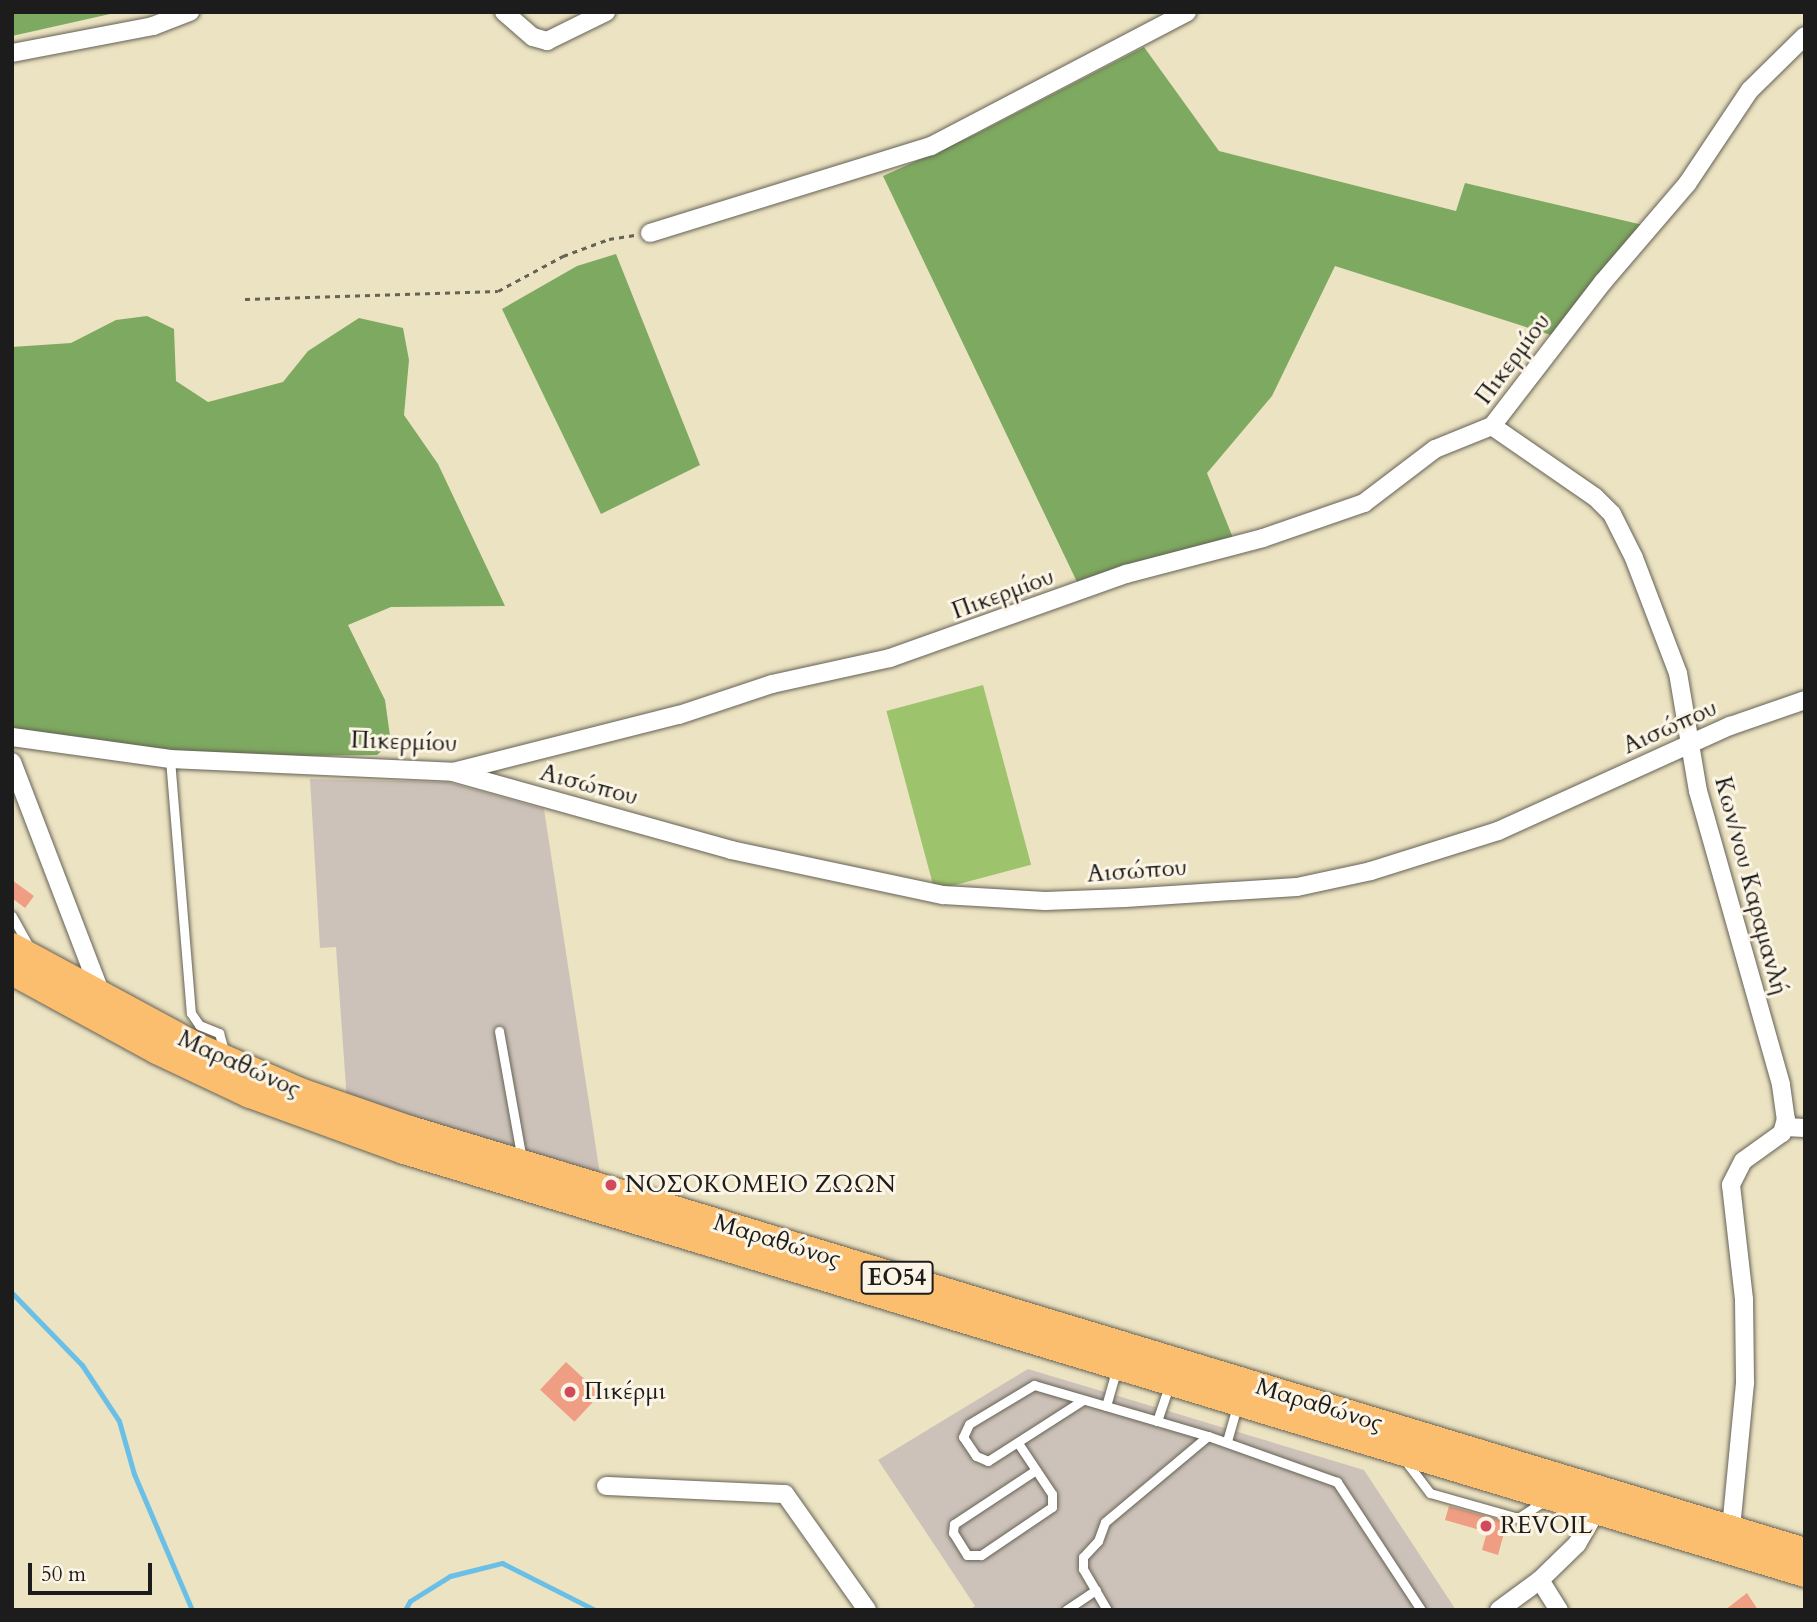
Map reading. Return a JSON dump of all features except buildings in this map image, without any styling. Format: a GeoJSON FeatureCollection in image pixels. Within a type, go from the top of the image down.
{"type":"FeatureCollection","features":[{"type":"Feature","properties":{"kind":"main road","name":"Μαραθώνος"},"geometry":{"type":"LineString","coordinates":[[20,959],[224,1059],[329,1102],[522,1164],[1805,1552]]}},
{"type":"Feature","properties":{"kind":"main road","name":"Μαραθώνος"},"geometry":{"type":"LineString","coordinates":[[20,959],[157,1050],[323,1122],[1170,1382],[1805,1573]]}},
{"type":"Feature","properties":{"kind":"street"},"geometry":{"type":"LineString","coordinates":[[12,53],[153,26],[190,12]]}},
{"type":"Feature","properties":{"kind":"street"},"geometry":{"type":"LineString","coordinates":[[504,12],[533,37],[547,41],[606,12]]}},
{"type":"Feature","properties":{"kind":"street"},"geometry":{"type":"LineString","coordinates":[[650,233],[931,146],[1187,12]]}},
{"type":"Feature","properties":{"kind":"street","name":"Πικερμίου"},"geometry":{"type":"LineString","coordinates":[[12,737],[170,760],[453,772],[679,715],[784,681],[890,658],[1126,574],[1263,538],[1364,503],[1435,449],[1493,426],[1602,282],[1687,184],[1750,90],[1805,36]]}},
{"type":"Feature","properties":{"kind":"street","name":"Κων/νου Καραμανλή"},"geometry":{"type":"LineString","coordinates":[[1493,426],[1595,497],[1612,514],[1666,639],[1692,743],[1698,791],[1781,1085],[1785,1127]]}},
{"type":"Feature","properties":{"kind":"street","name":"Αισώπου"},"geometry":{"type":"LineString","coordinates":[[453,772],[731,850],[943,895],[1045,901],[1297,887],[1371,871],[1498,831],[1692,743],[1805,700]]}},
{"type":"Feature","properties":{"kind":"street"},"geometry":{"type":"LineString","coordinates":[[12,762],[102,998]]}},
{"type":"Feature","properties":{"kind":"street"},"geometry":{"type":"LineString","coordinates":[[1731,1530],[1745,1383],[1744,1299],[1731,1185],[1743,1161],[1777,1138],[1785,1127],[1805,1128]]}},
{"type":"Feature","properties":{"kind":"street"},"geometry":{"type":"LineString","coordinates":[[606,1486],[785,1494],[867,1610]]}},
{"type":"Feature","properties":{"kind":"street"},"geometry":{"type":"LineString","coordinates":[[1499,1610],[1539,1580],[1584,1537],[1597,1510]]}},
{"type":"Feature","properties":{"kind":"street"},"geometry":{"type":"LineString","coordinates":[[1539,1580],[1559,1610]]}},
{"type":"Feature","properties":{"kind":"lane"},"geometry":{"type":"LineString","coordinates":[[170,760],[191,1013],[200,1025],[219,1033],[225,1044],[224,1059]]}},
{"type":"Feature","properties":{"kind":"lane"},"geometry":{"type":"LineString","coordinates":[[12,916],[20,959]]}},
{"type":"Feature","properties":{"kind":"lane"},"geometry":{"type":"LineString","coordinates":[[499,1031],[522,1164]]}},
{"type":"Feature","properties":{"kind":"lane"},"geometry":{"type":"LineString","coordinates":[[1106,1406],[1118,1366]]}},
{"type":"Feature","properties":{"kind":"lane"},"geometry":{"type":"LineString","coordinates":[[1157,1421],[1170,1382]]}},
{"type":"Feature","properties":{"kind":"lane"},"geometry":{"type":"LineString","coordinates":[[1083,1399],[1018,1443],[984,1461],[965,1442],[963,1432],[969,1424],[1031,1385],[1083,1399],[1227,1441],[1337,1482],[1421,1610]]}},
{"type":"Feature","properties":{"kind":"lane"},"geometry":{"type":"LineString","coordinates":[[1227,1441],[1238,1402]]}},
{"type":"Feature","properties":{"kind":"lane"},"geometry":{"type":"LineString","coordinates":[[1107,1610],[1082,1561],[1098,1541],[1102,1525],[1208,1436]]}},
{"type":"Feature","properties":{"kind":"lane"},"geometry":{"type":"LineString","coordinates":[[1018,1443],[1036,1469],[1054,1498],[1052,1507],[981,1555],[967,1555],[953,1533],[954,1524],[1036,1469]]}},
{"type":"Feature","properties":{"kind":"lane"},"geometry":{"type":"LineString","coordinates":[[1066,1610],[1096,1590]]}},
{"type":"Feature","properties":{"kind":"path"},"geometry":{"type":"LineString","coordinates":[[245,299],[498,291],[563,256],[608,239],[650,233]]}},
{"type":"Feature","properties":{"kind":"shaded area"},"geometry":{"type":"Polygon","coordinates":[[[310,779],[447,782],[544,809],[601,1181],[347,1101],[336,947],[320,948],[310,779]]]}},
{"type":"Feature","properties":{"kind":"shaded area"},"geometry":{"type":"Polygon","coordinates":[[[1028,1369],[1364,1470],[1456,1610],[969,1610],[975,1606],[878,1460],[1028,1369]]]}},
{"type":"Feature","properties":{"kind":"green space"},"geometry":{"type":"Polygon","coordinates":[[[12,12],[119,12],[12,36],[12,12]]]}},
{"type":"Feature","properties":{"kind":"green space"},"geometry":{"type":"Polygon","coordinates":[[[1144,47],[1219,151],[1456,211],[1465,183],[1643,225],[1554,336],[1335,266],[1272,396],[1207,473],[1233,538],[1078,584],[883,176],[976,134],[1144,47]]]}},
{"type":"Feature","properties":{"kind":"green space"},"geometry":{"type":"Polygon","coordinates":[[[616,254],[700,465],[601,514],[502,309],[577,266],[616,254]]]}},
{"type":"Feature","properties":{"kind":"green space"},"geometry":{"type":"Polygon","coordinates":[[[147,316],[174,329],[176,381],[208,402],[283,382],[308,351],[359,318],[403,328],[409,360],[404,415],[438,464],[505,606],[391,607],[348,625],[385,700],[391,743],[377,755],[225,757],[109,746],[12,728],[12,347],[71,343],[116,320],[147,316]]]}},
{"type":"Feature","properties":{"kind":"green space"},"geometry":{"type":"Polygon","coordinates":[[[983,685],[1031,865],[935,891],[886,711],[983,685]]]}},
{"type":"Feature","properties":{"kind":"waterway"},"geometry":{"type":"LineString","coordinates":[[12,1293],[82,1365],[119,1421],[134,1474],[192,1610]]}},
{"type":"Feature","properties":{"kind":"waterway"},"geometry":{"type":"LineString","coordinates":[[405,1610],[410,1601],[450,1576],[502,1563],[595,1610]]}},
{"type":"Feature","properties":{"kind":"place","name":"ΝΟΣΟΚΟΜΕΙΟ ΖΩΩΝ"},"geometry":{"type":"Point","coordinates":[611,1185]}},
{"type":"Feature","properties":{"kind":"place","name":"Πικέρμι"},"geometry":{"type":"Point","coordinates":[570,1392]}},
{"type":"Feature","properties":{"kind":"place","name":"REVOIL"},"geometry":{"type":"Point","coordinates":[1486,1526]}}]}
